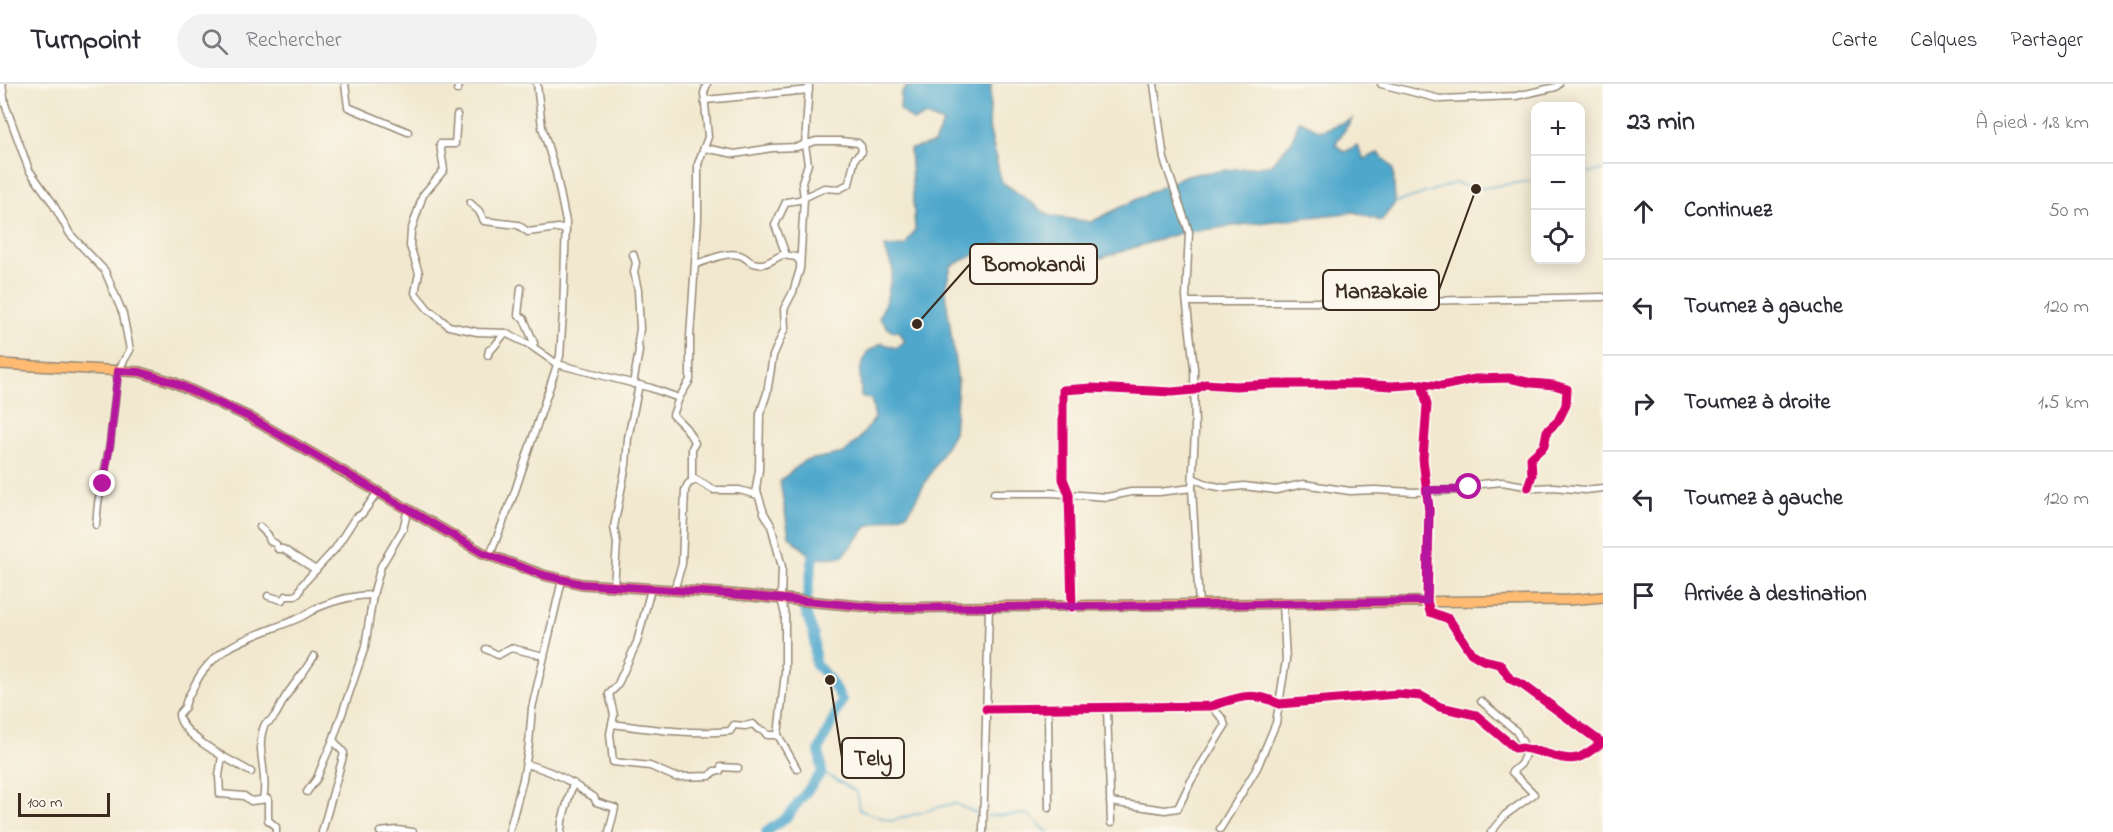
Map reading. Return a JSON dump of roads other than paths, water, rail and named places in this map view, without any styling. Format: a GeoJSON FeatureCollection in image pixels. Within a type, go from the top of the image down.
{"type":"FeatureCollection","features":[{"type":"Feature","properties":{"kind":"main road"},"geometry":{"type":"LineString","coordinates":[[0,364],[140,372],[173,382],[240,413],[490,555],[543,575],[582,584],[882,608],[1569,600],[1603,597]]}},
{"type":"Feature","properties":{"kind":"street"},"geometry":{"type":"LineString","coordinates":[[2,84],[4,104],[30,170],[70,234],[105,271],[123,314],[130,350],[118,371],[110,444],[96,525]]}},
{"type":"Feature","properties":{"kind":"street"},"geometry":{"type":"LineString","coordinates":[[345,84],[348,107],[408,132]]}},
{"type":"Feature","properties":{"kind":"street"},"geometry":{"type":"LineString","coordinates":[[490,555],[514,495],[560,356],[566,230],[556,173],[542,127],[537,84]]}},
{"type":"Feature","properties":{"kind":"street"},"geometry":{"type":"LineString","coordinates":[[692,482],[692,448],[695,443],[686,428],[673,415],[679,398],[690,380],[698,164],[708,137],[705,100],[707,84]]}},
{"type":"Feature","properties":{"kind":"street"},"geometry":{"type":"LineString","coordinates":[[1154,84],[1164,159],[1189,232],[1187,302],[1194,368],[1192,488],[1199,605]]}},
{"type":"Feature","properties":{"kind":"street"},"geometry":{"type":"LineString","coordinates":[[1381,84],[1440,99],[1516,96],[1556,87],[1559,84]]}},
{"type":"Feature","properties":{"kind":"street"},"geometry":{"type":"LineString","coordinates":[[705,100],[809,87],[805,145],[808,164],[802,182],[804,198],[800,262],[793,292],[784,309],[785,328],[773,356],[767,393],[760,414],[759,470],[756,488],[764,513],[771,525],[782,567],[786,600],[785,673],[778,735],[797,769]]}},
{"type":"Feature","properties":{"kind":"street"},"geometry":{"type":"LineString","coordinates":[[457,115],[455,144],[440,144],[444,170],[423,195],[411,231],[410,246],[419,273],[415,293],[428,309],[449,326],[477,332],[505,333],[530,345],[557,364],[636,384],[679,398]]}},
{"type":"Feature","properties":{"kind":"street"},"geometry":{"type":"LineString","coordinates":[[704,148],[735,154],[772,148],[798,147],[816,141],[858,143],[861,146],[862,152],[855,158],[849,184],[839,189],[824,188],[804,198],[786,202],[775,225],[786,255]]}},
{"type":"Feature","properties":{"kind":"street"},"geometry":{"type":"LineString","coordinates":[[470,203],[479,211],[484,221],[518,225],[528,232],[558,228],[566,230]]}},
{"type":"Feature","properties":{"kind":"street"},"geometry":{"type":"LineString","coordinates":[[526,224],[528,232]]}},
{"type":"Feature","properties":{"kind":"street"},"geometry":{"type":"LineString","coordinates":[[614,586],[616,543],[614,527],[626,465],[639,351],[638,290],[634,272],[636,262],[633,254]]}},
{"type":"Feature","properties":{"kind":"street"},"geometry":{"type":"LineString","coordinates":[[696,264],[724,255],[740,255],[753,263],[767,265],[774,259],[786,255],[796,257],[800,262]]}},
{"type":"Feature","properties":{"kind":"street"},"geometry":{"type":"LineString","coordinates":[[521,288],[517,310],[534,343],[530,345]]}},
{"type":"Feature","properties":{"kind":"street"},"geometry":{"type":"LineString","coordinates":[[1187,302],[1372,302],[1603,297]]}},
{"type":"Feature","properties":{"kind":"street"},"geometry":{"type":"LineString","coordinates":[[488,355],[489,350],[505,333]]}},
{"type":"Feature","properties":{"kind":"street"},"geometry":{"type":"LineString","coordinates":[[1072,607],[1069,494],[1063,479],[1063,390],[1092,388],[1172,392],[1194,390],[1205,384],[1392,386],[1422,384],[1442,387],[1475,379],[1509,378],[1567,389],[1566,405],[1558,421],[1547,431],[1544,446],[1531,458],[1532,475],[1528,487]]}},
{"type":"Feature","properties":{"kind":"street"},"geometry":{"type":"LineString","coordinates":[[986,709],[1211,706],[1244,695],[1266,697],[1278,704],[1397,694],[1421,696],[1440,707],[1476,715],[1515,748],[1525,747],[1552,755],[1576,758],[1602,743],[1523,685],[1510,679],[1500,664],[1484,660],[1471,653],[1449,619],[1430,612],[1427,601],[1429,510],[1423,459],[1426,405],[1422,384]]}},
{"type":"Feature","properties":{"kind":"street"},"geometry":{"type":"LineString","coordinates":[[1193,478],[1225,488],[1244,486],[1276,490],[1303,484],[1350,491],[1414,492],[1460,490],[1480,484],[1502,482],[1528,487],[1585,490],[1603,488]]}},
{"type":"Feature","properties":{"kind":"street"},"geometry":{"type":"LineString","coordinates":[[674,590],[682,564],[685,490],[692,482],[696,479],[714,490],[739,490],[758,495]]}},
{"type":"Feature","properties":{"kind":"street"},"geometry":{"type":"LineString","coordinates":[[994,493],[1107,497],[1131,492],[1159,492],[1192,488]]}},
{"type":"Feature","properties":{"kind":"street"},"geometry":{"type":"LineString","coordinates":[[268,596],[282,600],[289,595],[295,596],[335,549],[355,518],[362,514],[378,492]]}},
{"type":"Feature","properties":{"kind":"street"},"geometry":{"type":"LineString","coordinates":[[307,792],[318,778],[319,770],[333,740],[365,647],[373,595],[381,566],[403,529],[408,509]]}},
{"type":"Feature","properties":{"kind":"street"},"geometry":{"type":"LineString","coordinates":[[260,527],[278,549],[283,549],[316,570]]}},
{"type":"Feature","properties":{"kind":"street"},"geometry":{"type":"LineString","coordinates":[[508,832],[526,764],[532,708],[562,580]]}},
{"type":"Feature","properties":{"kind":"street"},"geometry":{"type":"LineString","coordinates":[[651,589],[637,642],[617,686],[609,694],[614,715],[610,734],[613,762],[650,766],[675,777],[710,776],[714,771],[720,771],[722,767],[738,768]]}},
{"type":"Feature","properties":{"kind":"street"},"geometry":{"type":"LineString","coordinates":[[251,772],[229,762],[186,730],[179,721],[179,714],[186,707],[186,698],[204,669],[229,646],[250,636],[301,618],[318,608],[358,595],[373,595]]}},
{"type":"Feature","properties":{"kind":"street"},"geometry":{"type":"LineString","coordinates":[[1220,829],[1262,757],[1274,729],[1286,660],[1283,604]]}},
{"type":"Feature","properties":{"kind":"street"},"geometry":{"type":"LineString","coordinates":[[983,832],[989,607]]}},
{"type":"Feature","properties":{"kind":"street"},"geometry":{"type":"LineString","coordinates":[[486,649],[498,656],[511,648],[544,656]]}},
{"type":"Feature","properties":{"kind":"street"},"geometry":{"type":"LineString","coordinates":[[263,799],[265,792],[260,740],[262,730],[281,707],[289,691],[314,656]]}},
{"type":"Feature","properties":{"kind":"street"},"geometry":{"type":"LineString","coordinates":[[1481,701],[1516,731],[1527,750],[1521,764],[1512,772],[1533,794],[1505,815],[1491,832]]}},
{"type":"Feature","properties":{"kind":"street"},"geometry":{"type":"LineString","coordinates":[[1110,802],[1172,811],[1178,808],[1191,781],[1225,726],[1223,719],[1211,706]]}},
{"type":"Feature","properties":{"kind":"street"},"geometry":{"type":"LineString","coordinates":[[1048,709],[1049,808]]}},
{"type":"Feature","properties":{"kind":"street"},"geometry":{"type":"LineString","coordinates":[[1107,709],[1111,823]]}},
{"type":"Feature","properties":{"kind":"street"},"geometry":{"type":"LineString","coordinates":[[612,724],[632,728],[716,733],[730,731],[734,725],[753,724],[758,729],[764,730],[767,735],[778,735]]}},
{"type":"Feature","properties":{"kind":"street"},"geometry":{"type":"LineString","coordinates":[[322,832],[344,753],[333,740]]}},
{"type":"Feature","properties":{"kind":"street"},"geometry":{"type":"LineString","coordinates":[[222,756],[219,776],[220,794],[244,796],[251,801],[268,799],[268,820],[276,827],[276,832]]}},
{"type":"Feature","properties":{"kind":"street"},"geometry":{"type":"LineString","coordinates":[[526,764],[573,783],[582,791],[594,796],[596,802],[615,808],[609,832]]}},
{"type":"Feature","properties":{"kind":"street"},"geometry":{"type":"LineString","coordinates":[[561,832],[573,783]]}},
{"type":"Feature","properties":{"kind":"street"},"geometry":{"type":"LineString","coordinates":[[380,832],[397,830],[413,832]]}},
{"type":"Feature","properties":{"kind":"water"},"geometry":{"type":"Polygon","coordinates":[[[910,84],[991,84],[989,127],[1001,181],[1050,216],[1091,222],[1186,175],[1270,165],[1292,141],[1299,120],[1320,131],[1352,119],[1335,144],[1345,152],[1357,145],[1364,159],[1378,153],[1393,168],[1395,203],[1381,221],[1355,212],[1180,233],[1101,258],[1045,268],[1000,243],[951,266],[945,290],[958,383],[954,432],[908,513],[868,526],[842,557],[813,558],[789,536],[780,481],[804,461],[844,453],[860,438],[875,418],[871,399],[861,396],[860,371],[867,352],[882,343],[896,348],[905,341],[899,331],[891,331],[879,318],[887,298],[893,269],[884,247],[905,246],[915,230],[910,149],[934,143],[943,123],[926,116],[914,121],[900,110],[901,93],[910,84]]]}},
{"type":"Feature","properties":{"kind":"waterway"},"geometry":{"type":"LineString","coordinates":[[1585,173],[1603,170]]}},
{"type":"Feature","properties":{"kind":"waterway"},"geometry":{"type":"LineString","coordinates":[[1395,203],[1455,183],[1476,189],[1531,181]]}},
{"type":"Feature","properties":{"kind":"waterway"},"geometry":{"type":"LineString","coordinates":[[766,832],[787,817],[822,772],[819,750],[842,700],[830,680],[815,663],[814,635],[805,610],[813,558]]}},
{"type":"Feature","properties":{"kind":"waterway"},"geometry":{"type":"LineString","coordinates":[[822,772],[857,792],[859,810],[891,821],[954,803],[980,815]]}},
{"type":"Feature","properties":{"kind":"waterway"},"geometry":{"type":"LineString","coordinates":[[987,816],[1027,814],[1048,832]]}},
{"type":"Feature","properties":{"kind":"place","name":"Manzakaie"},"geometry":{"type":"Point","coordinates":[1476,189]}},
{"type":"Feature","properties":{"kind":"place","name":"Bomokandi"},"geometry":{"type":"Point","coordinates":[917,324]}},
{"type":"Feature","properties":{"kind":"place","name":"Tely"},"geometry":{"type":"Point","coordinates":[830,680]}}]}
